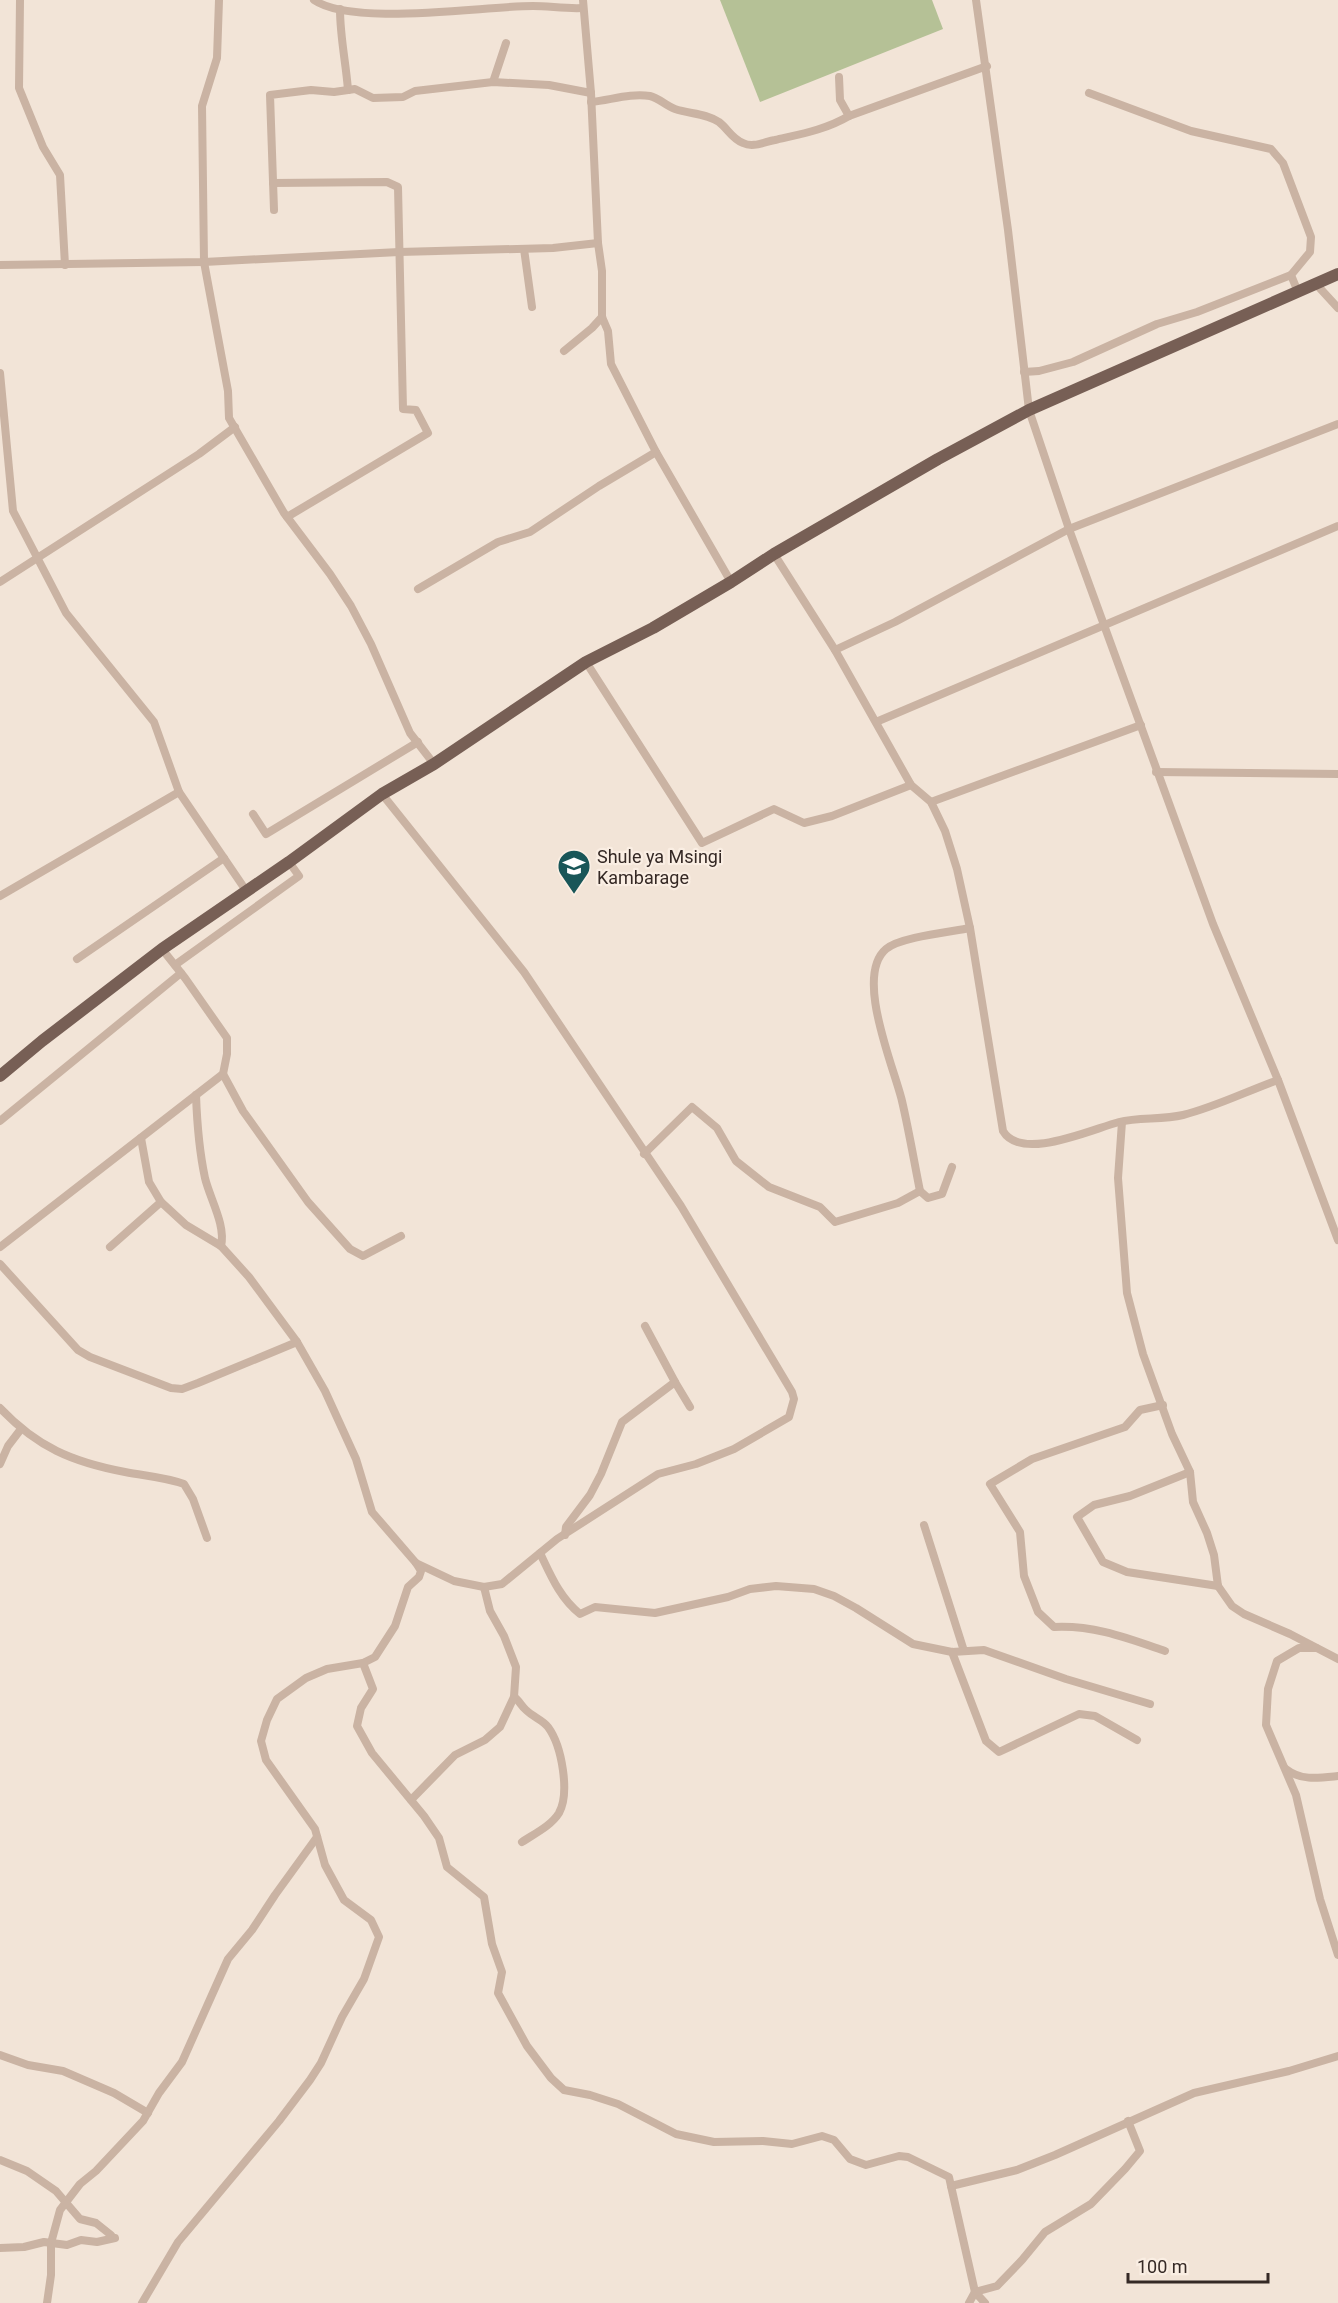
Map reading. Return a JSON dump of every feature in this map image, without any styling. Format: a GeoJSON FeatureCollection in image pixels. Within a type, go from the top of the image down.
{"type":"FeatureCollection","features":[{"type":"Feature","properties":{"kind":"main road"},"geometry":{"type":"LineString","coordinates":[[0,1076],[162,949],[247,892],[382,794],[434,764],[585,662],[653,628],[774,554],[938,459],[1029,410],[1338,274]]}},
{"type":"Feature","properties":{"kind":"street"},"geometry":{"type":"LineString","coordinates":[[20,0],[19,88],[43,147],[60,175],[65,265]]}},
{"type":"Feature","properties":{"kind":"street"},"geometry":{"type":"LineString","coordinates":[[219,0],[217,58],[202,106],[204,262],[228,391],[229,418],[287,517],[351,606],[371,644],[410,733],[434,764]]}},
{"type":"Feature","properties":{"kind":"street"},"geometry":{"type":"LineString","coordinates":[[314,0],[324,7],[360,13],[480,10],[583,4],[591,93],[598,243],[602,271],[602,317],[608,331],[611,364],[656,452],[731,582]]}},
{"type":"Feature","properties":{"kind":"street"},"geometry":{"type":"LineString","coordinates":[[976,0],[987,66],[1029,410],[1156,771],[1213,924],[1278,1080],[1338,1240]]}},
{"type":"Feature","properties":{"kind":"street"},"geometry":{"type":"LineString","coordinates":[[340,9],[340,39],[346,61],[348,90]]}},
{"type":"Feature","properties":{"kind":"street"},"geometry":{"type":"LineString","coordinates":[[494,82],[506,43]]}},
{"type":"Feature","properties":{"kind":"street"},"geometry":{"type":"LineString","coordinates":[[591,102],[627,96],[653,97],[670,108],[706,116],[721,123],[732,137],[745,144],[756,145],[817,132],[849,116],[987,66]]}},
{"type":"Feature","properties":{"kind":"street"},"geometry":{"type":"LineString","coordinates":[[839,77],[840,100],[849,116]]}},
{"type":"Feature","properties":{"kind":"street"},"geometry":{"type":"LineString","coordinates":[[274,210],[270,95],[311,90],[334,92],[355,89],[373,98],[403,97],[415,91],[494,82],[549,85],[591,93]]}},
{"type":"Feature","properties":{"kind":"street"},"geometry":{"type":"LineString","coordinates":[[1024,372],[1039,371],[1073,362],[1157,324],[1197,312],[1291,275],[1310,252],[1311,237],[1283,163],[1271,149],[1191,131],[1089,93]]}},
{"type":"Feature","properties":{"kind":"street"},"geometry":{"type":"LineString","coordinates":[[273,183],[387,182],[398,187],[403,409],[416,410],[428,433],[287,517]]}},
{"type":"Feature","properties":{"kind":"street"},"geometry":{"type":"LineString","coordinates":[[0,266],[204,262],[399,252],[524,249],[598,243]]}},
{"type":"Feature","properties":{"kind":"street"},"geometry":{"type":"LineString","coordinates":[[524,249],[532,307]]}},
{"type":"Feature","properties":{"kind":"street"},"geometry":{"type":"LineString","coordinates":[[1291,275],[1298,292]]}},
{"type":"Feature","properties":{"kind":"street"},"geometry":{"type":"LineString","coordinates":[[1316,284],[1338,308]]}},
{"type":"Feature","properties":{"kind":"street"},"geometry":{"type":"LineString","coordinates":[[564,351],[602,317]]}},
{"type":"Feature","properties":{"kind":"street"},"geometry":{"type":"LineString","coordinates":[[0,373],[13,511],[66,613],[154,722],[179,792],[247,892]]}},
{"type":"Feature","properties":{"kind":"street"},"geometry":{"type":"LineString","coordinates":[[835,650],[895,622],[1069,529],[1337,426]]}},
{"type":"Feature","properties":{"kind":"street"},"geometry":{"type":"LineString","coordinates":[[0,582],[198,454],[235,427]]}},
{"type":"Feature","properties":{"kind":"street"},"geometry":{"type":"LineString","coordinates":[[418,589],[498,542],[530,532],[598,486],[656,452]]}},
{"type":"Feature","properties":{"kind":"street"},"geometry":{"type":"LineString","coordinates":[[876,722],[1338,526]]}},
{"type":"Feature","properties":{"kind":"street"},"geometry":{"type":"LineString","coordinates":[[774,554],[835,650],[911,785],[931,802],[945,831],[970,928],[1003,1131],[1006,1137],[1015,1141],[1048,1144],[1122,1122],[1182,1115],[1278,1080]]}},
{"type":"Feature","properties":{"kind":"street"},"geometry":{"type":"LineString","coordinates":[[585,662],[702,843],[774,809],[804,823],[832,816],[911,785]]}},
{"type":"Feature","properties":{"kind":"street"},"geometry":{"type":"LineString","coordinates":[[931,802],[1141,725]]}},
{"type":"Feature","properties":{"kind":"street"},"geometry":{"type":"LineString","coordinates":[[253,814],[266,834],[418,742]]}},
{"type":"Feature","properties":{"kind":"street"},"geometry":{"type":"LineString","coordinates":[[1156,771],[1338,774]]}},
{"type":"Feature","properties":{"kind":"street"},"geometry":{"type":"LineString","coordinates":[[0,896],[179,792]]}},
{"type":"Feature","properties":{"kind":"street"},"geometry":{"type":"LineString","coordinates":[[382,794],[524,972],[681,1206],[792,1392],[794,1400],[789,1418],[770,1430],[734,1449],[696,1464],[658,1474],[557,1539],[502,1584],[484,1587],[454,1581],[416,1563]]}},
{"type":"Feature","properties":{"kind":"street"},"geometry":{"type":"LineString","coordinates":[[77,959],[224,858]]}},
{"type":"Feature","properties":{"kind":"street"},"geometry":{"type":"LineString","coordinates":[[175,965],[299,876],[289,862]]}},
{"type":"Feature","properties":{"kind":"street"},"geometry":{"type":"LineString","coordinates":[[952,1167],[942,1194],[928,1198],[920,1191],[902,1101],[879,1028],[873,975],[875,964],[888,947],[905,940],[970,928]]}},
{"type":"Feature","properties":{"kind":"street"},"geometry":{"type":"LineString","coordinates":[[162,949],[227,1038],[223,1074],[243,1111],[308,1202],[350,1249],[363,1256],[401,1236]]}},
{"type":"Feature","properties":{"kind":"street"},"geometry":{"type":"LineString","coordinates":[[0,1120],[181,973]]}},
{"type":"Feature","properties":{"kind":"street"},"geometry":{"type":"LineString","coordinates":[[0,1247],[223,1074]]}},
{"type":"Feature","properties":{"kind":"street"},"geometry":{"type":"LineString","coordinates":[[196,1095],[198,1141],[205,1179],[223,1239],[221,1246]]}},
{"type":"Feature","properties":{"kind":"street"},"geometry":{"type":"LineString","coordinates":[[644,1154],[692,1107],[717,1128],[736,1161],[769,1187],[820,1207],[835,1222],[898,1203],[920,1191]]}},
{"type":"Feature","properties":{"kind":"street"},"geometry":{"type":"LineString","coordinates":[[1122,1122],[1118,1178],[1127,1293],[1143,1354],[1172,1434],[1190,1472],[1192,1502],[1214,1554],[1218,1586],[1232,1606],[1245,1614],[1338,1659]]}},
{"type":"Feature","properties":{"kind":"street"},"geometry":{"type":"LineString","coordinates":[[141,1138],[149,1182],[161,1202],[186,1225],[221,1246],[249,1277],[297,1342],[325,1391],[356,1459],[372,1512],[421,1571],[419,1577],[408,1587],[395,1626],[375,1657],[363,1663],[327,1669],[306,1678],[277,1699],[261,1741],[266,1760],[315,1828],[326,1865],[344,1900],[371,1920],[379,1937],[364,1979],[310,2080],[178,2242],[142,2303]]}},
{"type":"Feature","properties":{"kind":"street"},"geometry":{"type":"LineString","coordinates":[[110,1247],[161,1202]]}},
{"type":"Feature","properties":{"kind":"street"},"geometry":{"type":"LineString","coordinates":[[0,1264],[78,1350],[90,1358],[171,1388],[182,1389],[297,1342]]}},
{"type":"Feature","properties":{"kind":"street"},"geometry":{"type":"LineString","coordinates":[[645,1326],[690,1407]]}},
{"type":"Feature","properties":{"kind":"street"},"geometry":{"type":"LineString","coordinates":[[565,1535],[566,1527],[590,1495],[602,1474],[622,1422],[675,1382]]}},
{"type":"Feature","properties":{"kind":"street"},"geometry":{"type":"LineString","coordinates":[[1162,1405],[1140,1410],[1125,1427],[1032,1460],[990,1484],[1020,1532],[1024,1576],[1038,1612],[1054,1627],[1078,1626],[1124,1636],[1165,1651]]}},
{"type":"Feature","properties":{"kind":"street"},"geometry":{"type":"LineString","coordinates":[[0,1408],[21,1429],[48,1448],[95,1466],[184,1484],[193,1499],[207,1538]]}},
{"type":"Feature","properties":{"kind":"street"},"geometry":{"type":"LineString","coordinates":[[0,1464],[8,1446],[21,1429]]}},
{"type":"Feature","properties":{"kind":"street"},"geometry":{"type":"LineString","coordinates":[[1190,1472],[1130,1496],[1094,1505],[1077,1517],[1102,1562],[1127,1572],[1218,1586]]}},
{"type":"Feature","properties":{"kind":"street"},"geometry":{"type":"LineString","coordinates":[[924,1525],[964,1652]]}},
{"type":"Feature","properties":{"kind":"street"},"geometry":{"type":"LineString","coordinates":[[540,1553],[557,1588],[569,1605],[580,1614],[595,1607],[655,1613],[728,1597],[750,1589],[776,1586],[814,1589],[834,1596],[856,1608],[913,1644],[952,1652],[984,1650],[1066,1679],[1150,1704]]}},
{"type":"Feature","properties":{"kind":"street"},"geometry":{"type":"LineString","coordinates":[[411,1800],[455,1755],[485,1740],[500,1727],[514,1697],[516,1667],[504,1636],[490,1611],[484,1587]]}},
{"type":"Feature","properties":{"kind":"street"},"geometry":{"type":"LineString","coordinates":[[1316,1648],[1299,1648],[1277,1661],[1268,1689],[1266,1725],[1296,1795],[1320,1899],[1338,1955]]}},
{"type":"Feature","properties":{"kind":"street"},"geometry":{"type":"LineString","coordinates":[[952,1652],[986,1741],[999,1752],[1079,1714],[1095,1716],[1137,1740]]}},
{"type":"Feature","properties":{"kind":"street"},"geometry":{"type":"LineString","coordinates":[[363,1663],[373,1689],[361,1708],[357,1726],[372,1753],[439,1838],[447,1867],[484,1898],[492,1944],[502,1972],[498,1993],[527,2046],[550,2078],[564,2090],[590,2094],[618,2104],[676,2134],[714,2142],[763,2141],[792,2144],[822,2136],[834,2140],[850,2159],[866,2165],[899,2156],[908,2157],[949,2177],[975,2292],[985,2303]]}},
{"type":"Feature","properties":{"kind":"street"},"geometry":{"type":"LineString","coordinates":[[514,1697],[525,1710],[549,1727],[565,1777],[565,1790],[558,1814],[546,1826],[522,1842]]}},
{"type":"Feature","properties":{"kind":"street"},"geometry":{"type":"LineString","coordinates":[[1286,1769],[1303,1778],[1338,1776]]}},
{"type":"Feature","properties":{"kind":"street"},"geometry":{"type":"LineString","coordinates":[[47,2303],[51,2284],[51,2243],[60,2210],[80,2184],[130,2136],[183,2062],[228,1959],[252,1930],[318,1837]]}},
{"type":"Feature","properties":{"kind":"street"},"geometry":{"type":"LineString","coordinates":[[0,2055],[28,2065],[63,2071],[114,2093],[147,2113]]}},
{"type":"Feature","properties":{"kind":"street"},"geometry":{"type":"LineString","coordinates":[[951,2186],[1017,2170],[1128,2121],[1156,2112],[1194,2093],[1289,2071],[1338,2056]]}},
{"type":"Feature","properties":{"kind":"street"},"geometry":{"type":"LineString","coordinates":[[969,2303],[975,2292],[997,2286],[1045,2232],[1091,2204],[1125,2169],[1140,2151],[1128,2121]]}},
{"type":"Feature","properties":{"kind":"street"},"geometry":{"type":"LineString","coordinates":[[0,2160],[27,2171],[57,2191],[80,2219],[96,2223],[113,2236],[98,2242],[81,2240],[67,2245],[44,2242],[24,2247],[0,2248]]}},
{"type":"Feature","properties":{"kind":"green space"},"geometry":{"type":"Polygon","coordinates":[[[720,0],[932,0],[943,29],[760,102],[720,0]]]}},
{"type":"Feature","properties":{"kind":"place","name":"Shule ya Msingi Kambarage"},"geometry":{"type":"Point","coordinates":[574,895]}}]}
